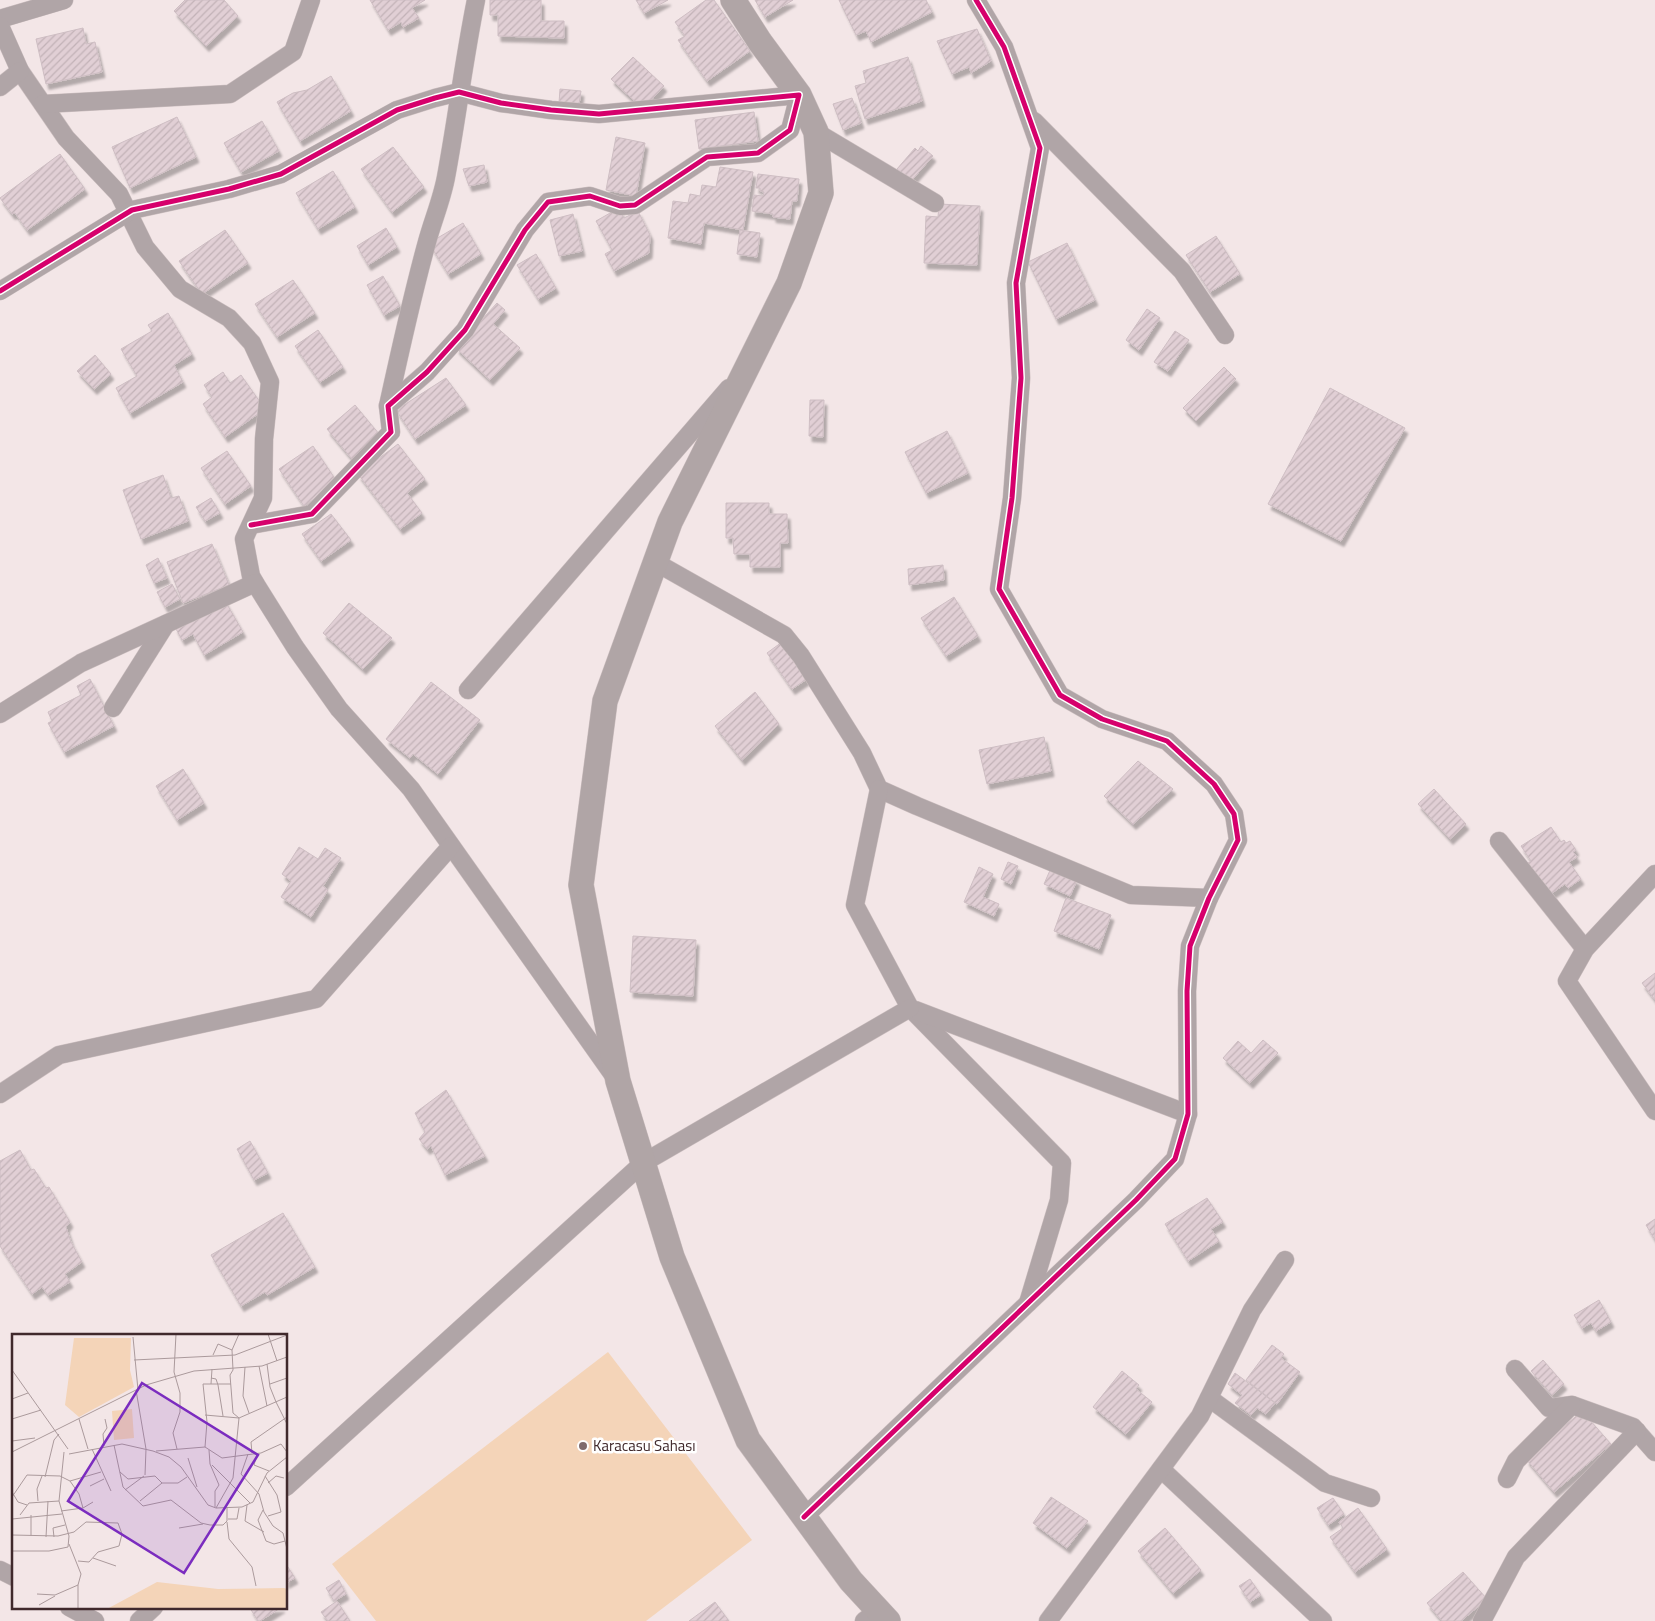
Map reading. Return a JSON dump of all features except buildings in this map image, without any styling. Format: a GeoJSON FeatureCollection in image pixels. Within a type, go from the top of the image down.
{"type":"FeatureCollection","features":[{"type":"Feature","properties":{"kind":"main road"},"geometry":{"type":"LineString","coordinates":[[733,0],[760,42],[799,95],[816,132],[820,193],[789,283],[670,522],[605,702],[581,885],[618,1081],[672,1257],[748,1440],[877,1617]]}},
{"type":"Feature","properties":{"kind":"street"},"geometry":{"type":"LineString","coordinates":[[0,19],[64,0]]}},
{"type":"Feature","properties":{"kind":"street"},"geometry":{"type":"LineString","coordinates":[[43,104],[230,94],[293,52],[311,0]]}},
{"type":"Feature","properties":{"kind":"street"},"geometry":{"type":"LineString","coordinates":[[251,525],[312,514],[391,432],[388,406],[427,240],[446,177],[476,0]]}},
{"type":"Feature","properties":{"kind":"street"},"geometry":{"type":"LineString","coordinates":[[804,1517],[1136,1200],[1175,1158],[1188,1114],[1187,991],[1190,946],[1208,898],[1238,840],[1234,814],[1214,784],[1167,741],[1102,719],[1060,695],[999,589],[1012,498],[1021,378],[1016,283],[1040,148],[1004,47],[976,0]]}},
{"type":"Feature","properties":{"kind":"street"},"geometry":{"type":"LineString","coordinates":[[0,26],[20,71],[66,138],[120,194],[145,247],[180,289],[229,318],[252,343],[270,382],[264,439],[263,498],[244,539],[254,583],[295,648],[339,709],[411,789],[618,1081]]}},
{"type":"Feature","properties":{"kind":"street"},"geometry":{"type":"LineString","coordinates":[[0,87],[20,71]]}},
{"type":"Feature","properties":{"kind":"street"},"geometry":{"type":"LineString","coordinates":[[0,291],[132,210],[229,189],[281,174],[397,110],[459,92],[501,103],[598,114],[799,95],[790,130],[758,153],[707,157],[635,206],[620,206],[590,196],[548,202],[525,230],[465,330],[427,372],[388,406]]}},
{"type":"Feature","properties":{"kind":"street"},"geometry":{"type":"LineString","coordinates":[[1030,117],[1182,271],[1224,335]]}},
{"type":"Feature","properties":{"kind":"street"},"geometry":{"type":"LineString","coordinates":[[816,132],[935,203]]}},
{"type":"Feature","properties":{"kind":"street"},"geometry":{"type":"LineString","coordinates":[[468,690],[745,369]]}},
{"type":"Feature","properties":{"kind":"street"},"geometry":{"type":"LineString","coordinates":[[655,562],[784,635],[810,670],[862,753],[879,789],[856,905],[910,1008],[1062,1163],[1059,1200],[1028,1304]]}},
{"type":"Feature","properties":{"kind":"street"},"geometry":{"type":"LineString","coordinates":[[0,714],[81,663],[254,583]]}},
{"type":"Feature","properties":{"kind":"street"},"geometry":{"type":"LineString","coordinates":[[113,708],[167,624]]}},
{"type":"Feature","properties":{"kind":"street"},"geometry":{"type":"LineString","coordinates":[[879,789],[1131,895],[1208,898]]}},
{"type":"Feature","properties":{"kind":"street"},"geometry":{"type":"LineString","coordinates":[[1499,842],[1585,949]]}},
{"type":"Feature","properties":{"kind":"street"},"geometry":{"type":"LineString","coordinates":[[0,1094],[60,1055],[316,999],[451,846]]}},
{"type":"Feature","properties":{"kind":"street"},"geometry":{"type":"LineString","coordinates":[[1655,874],[1585,949],[1567,981],[1655,1111]]}},
{"type":"Feature","properties":{"kind":"street"},"geometry":{"type":"LineString","coordinates":[[910,1008],[1188,1114]]}},
{"type":"Feature","properties":{"kind":"street"},"geometry":{"type":"LineString","coordinates":[[288,1485],[644,1162],[910,1008]]}},
{"type":"Feature","properties":{"kind":"street"},"geometry":{"type":"LineString","coordinates":[[1048,1621],[1200,1416],[1252,1310],[1285,1260]]}},
{"type":"Feature","properties":{"kind":"street"},"geometry":{"type":"LineString","coordinates":[[1515,1368],[1549,1408],[1572,1405],[1633,1427],[1655,1452]]}},
{"type":"Feature","properties":{"kind":"street"},"geometry":{"type":"LineString","coordinates":[[1209,1398],[1325,1483],[1371,1498]]}},
{"type":"Feature","properties":{"kind":"street"},"geometry":{"type":"LineString","coordinates":[[1506,1479],[1516,1461],[1572,1405]]}},
{"type":"Feature","properties":{"kind":"street"},"geometry":{"type":"LineString","coordinates":[[1482,1621],[1516,1557],[1637,1431]]}},
{"type":"Feature","properties":{"kind":"street"},"geometry":{"type":"LineString","coordinates":[[1161,1469],[1323,1621]]}},
{"type":"Feature","properties":{"kind":"street"},"geometry":{"type":"LineString","coordinates":[[0,1570],[12,1576]]}},
{"type":"Feature","properties":{"kind":"street"},"geometry":{"type":"LineString","coordinates":[[72,1608],[95,1621]]}},
{"type":"Feature","properties":{"kind":"street"},"geometry":{"type":"LineString","coordinates":[[139,1621],[153,1608]]}},
{"type":"Feature","properties":{"kind":"shaded area","name":"Karacasu Sahası"},"geometry":{"type":"Polygon","coordinates":[[[608,1352],[752,1540],[646,1621],[376,1621],[332,1564],[608,1352]]]}},
{"type":"Feature","properties":{"kind":"cycle path"},"geometry":{"type":"LineString","coordinates":[[804,1517],[1136,1200],[1175,1159],[1188,1114],[1187,991],[1190,946],[1209,898],[1238,840],[1234,814],[1214,784],[1167,741],[1102,719],[1060,695],[999,589],[1012,498],[1021,378],[1016,283],[1040,148],[1004,47],[976,0]]}},
{"type":"Feature","properties":{"kind":"cycle path"},"geometry":{"type":"LineString","coordinates":[[0,291],[132,210],[229,189],[281,174],[397,110],[459,92],[501,103],[599,114],[799,95],[790,130],[758,153],[707,157],[635,205],[620,206],[590,196],[548,202],[525,230],[465,330],[427,372],[388,406],[391,432],[312,514],[251,525]]}},
{"type":"Feature","properties":{"kind":"place","name":"Karacasu Sahası"},"geometry":{"type":"Point","coordinates":[583,1446]}}]}
